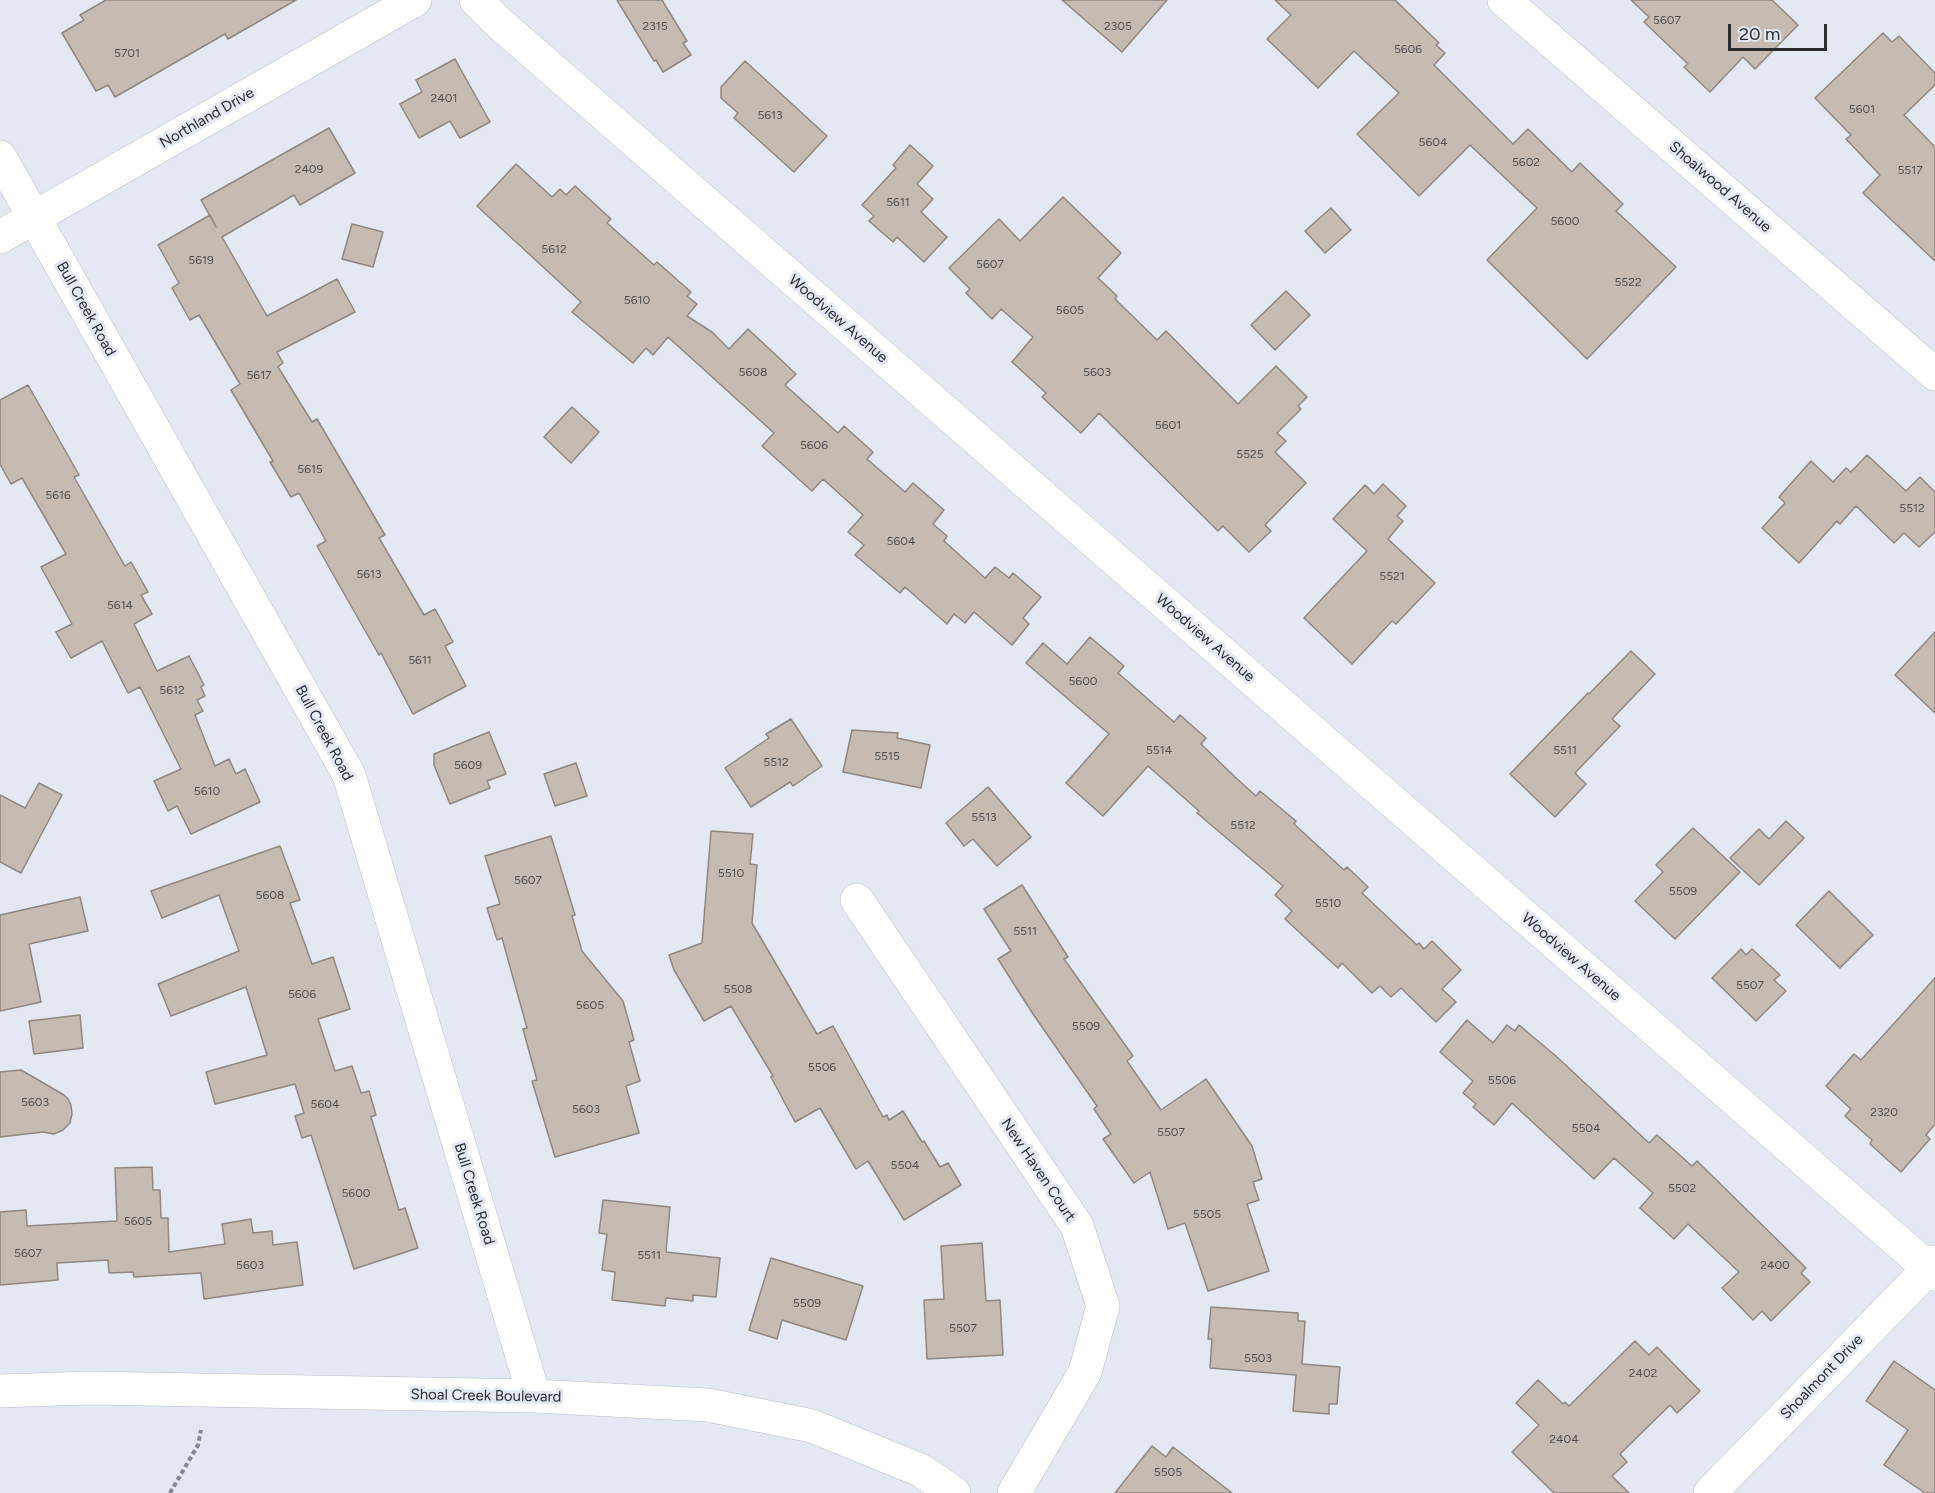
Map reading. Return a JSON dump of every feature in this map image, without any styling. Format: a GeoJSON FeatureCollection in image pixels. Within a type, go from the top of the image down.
{"type":"FeatureCollection","features":[{"type":"Feature","properties":{"kind":"street","name":"Northland Drive"},"geometry":{"type":"LineString","coordinates":[[0,237],[415,0]]}},
{"type":"Feature","properties":{"kind":"street","name":"Woodview Avenue"},"geometry":{"type":"LineString","coordinates":[[476,0],[516,38],[1933,1268]]}},
{"type":"Feature","properties":{"kind":"street","name":"Shoalwood Avenue"},"geometry":{"type":"LineString","coordinates":[[1504,0],[1935,374]]}},
{"type":"Feature","properties":{"kind":"street","name":"Bull Creek Road"},"geometry":{"type":"LineString","coordinates":[[0,157],[349,775],[534,1396]]}},
{"type":"Feature","properties":{"kind":"street","name":"New Haven Court"},"geometry":{"type":"LineString","coordinates":[[857,900],[1077,1226],[1102,1306],[1085,1372],[1014,1493]]}},
{"type":"Feature","properties":{"kind":"street","name":"Shoalmont Drive"},"geometry":{"type":"LineString","coordinates":[[1710,1493],[1933,1268]]}},
{"type":"Feature","properties":{"kind":"street","name":"Shoal Creek Boulevard"},"geometry":{"type":"LineString","coordinates":[[0,1391],[89,1388],[534,1396],[708,1405],[812,1426],[921,1470],[954,1493]]}},
{"type":"Feature","properties":{"kind":"path"},"geometry":{"type":"LineString","coordinates":[[170,1493],[198,1445],[201,1430]]}},
{"type":"Feature","properties":{"kind":"building"},"geometry":{"type":"Polygon","coordinates":[[[106,0],[296,0],[228,39],[225,34],[115,97],[108,85],[96,91],[62,33],[84,20],[80,15],[106,0]]]}},
{"type":"Feature","properties":{"kind":"building"},"geometry":{"type":"Polygon","coordinates":[[[617,0],[662,0],[687,41],[683,43],[691,55],[663,72],[617,0]]]}},
{"type":"Feature","properties":{"kind":"building"},"geometry":{"type":"Polygon","coordinates":[[[1062,0],[1167,0],[1122,52],[1062,0]]]}},
{"type":"Feature","properties":{"kind":"building"},"geometry":{"type":"Polygon","coordinates":[[[1275,0],[1395,0],[1439,43],[1436,45],[1445,53],[1434,65],[1513,144],[1528,129],[1572,172],[1580,163],[1623,204],[1616,211],[1676,267],[1587,359],[1487,260],[1537,208],[1470,145],[1419,196],[1357,134],[1399,93],[1354,51],[1318,88],[1267,39],[1291,15],[1275,0]]]}},
{"type":"Feature","properties":{"kind":"building"},"geometry":{"type":"Polygon","coordinates":[[[1631,0],[1772,0],[1798,25],[1755,69],[1743,57],[1710,92],[1684,67],[1688,64],[1644,22],[1649,17],[1631,0]]]}},
{"type":"Feature","properties":{"kind":"building"},"geometry":{"type":"Polygon","coordinates":[[[1883,33],[1892,42],[1899,36],[1935,73],[1935,85],[1904,115],[1935,147],[1935,261],[1863,193],[1880,175],[1846,139],[1851,135],[1815,98],[1883,33]]]}},
{"type":"Feature","properties":{"kind":"building"},"geometry":{"type":"Polygon","coordinates":[[[455,59],[490,122],[460,138],[450,121],[419,138],[400,104],[422,92],[416,80],[455,59]]]}},
{"type":"Feature","properties":{"kind":"building"},"geometry":{"type":"Polygon","coordinates":[[[745,61],[827,136],[794,172],[734,118],[738,113],[721,98],[721,87],[745,61]]]}},
{"type":"Feature","properties":{"kind":"building"},"geometry":{"type":"Polygon","coordinates":[[[329,128],[355,173],[300,205],[294,195],[222,237],[267,316],[337,279],[355,312],[277,352],[283,363],[278,367],[312,422],[317,419],[385,535],[379,538],[424,615],[435,609],[453,642],[445,646],[466,686],[413,714],[381,653],[379,655],[317,546],[326,541],[299,493],[291,497],[270,462],[273,461],[231,390],[240,384],[199,315],[190,320],[172,288],[179,283],[158,245],[209,215],[201,200],[329,128]]]}},
{"type":"Feature","properties":{"kind":"building"},"geometry":{"type":"Polygon","coordinates":[[[910,145],[933,166],[917,184],[933,199],[921,212],[947,237],[924,262],[897,237],[893,242],[869,221],[874,216],[862,205],[896,168],[893,165],[910,145]]]}},
{"type":"Feature","properties":{"kind":"building"},"geometry":{"type":"Polygon","coordinates":[[[516,164],[552,197],[560,189],[566,195],[575,186],[611,219],[607,223],[654,265],[657,262],[691,292],[687,296],[697,304],[687,316],[712,332],[729,349],[748,329],[796,374],[785,385],[838,433],[844,426],[873,452],[867,459],[905,492],[913,483],[944,510],[933,524],[947,536],[944,541],[985,578],[995,567],[1009,578],[1013,573],[1041,597],[1023,618],[1029,624],[1012,645],[974,612],[965,623],[954,614],[947,624],[905,587],[900,593],[855,555],[864,545],[848,532],[863,515],[823,479],[812,491],[762,446],[774,433],[668,337],[653,355],[646,348],[633,363],[572,312],[581,302],[477,206],[516,164]]]}},
{"type":"Feature","properties":{"kind":"building"},"geometry":{"type":"Polygon","coordinates":[[[1063,197],[1121,253],[1098,278],[1117,296],[1115,299],[1157,340],[1166,331],[1238,404],[1276,366],[1307,397],[1298,406],[1301,409],[1277,433],[1286,441],[1275,452],[1306,483],[1265,525],[1271,531],[1249,552],[1223,526],[1218,531],[1099,413],[1081,433],[1042,397],[1046,393],[1012,362],[1033,337],[1001,309],[992,319],[966,293],[970,289],[949,268],[999,219],[1020,241],[1063,197]]]}},
{"type":"Feature","properties":{"kind":"building"},"geometry":{"type":"Polygon","coordinates":[[[1331,208],[1351,230],[1325,253],[1305,231],[1331,208]]]}},
{"type":"Feature","properties":{"kind":"building"},"geometry":{"type":"Polygon","coordinates":[[[352,224],[383,232],[373,267],[342,259],[352,224]]]}},
{"type":"Feature","properties":{"kind":"building"},"geometry":{"type":"Polygon","coordinates":[[[1286,291],[1310,315],[1275,350],[1251,325],[1286,291]]]}},
{"type":"Feature","properties":{"kind":"building"},"geometry":{"type":"Polygon","coordinates":[[[28,385],[79,475],[74,477],[125,566],[131,562],[148,592],[141,595],[152,614],[134,624],[157,671],[189,656],[204,685],[201,687],[205,696],[197,700],[203,711],[195,715],[215,766],[229,759],[236,774],[245,769],[260,802],[191,834],[177,806],[168,811],[154,781],[181,769],[140,687],[128,693],[102,641],[71,658],[56,632],[72,624],[41,567],[66,554],[22,478],[11,484],[0,464],[0,400],[28,385]]]}},
{"type":"Feature","properties":{"kind":"building"},"geometry":{"type":"Polygon","coordinates":[[[572,407],[599,432],[571,463],[544,437],[572,407]]]}},
{"type":"Feature","properties":{"kind":"building"},"geometry":{"type":"Polygon","coordinates":[[[1867,455],[1906,491],[1920,477],[1935,492],[1935,532],[1919,547],[1904,533],[1894,543],[1856,506],[1840,524],[1837,521],[1799,563],[1762,528],[1785,503],[1779,497],[1811,461],[1833,482],[1846,468],[1851,472],[1867,455]]]}},
{"type":"Feature","properties":{"kind":"building"},"geometry":{"type":"Polygon","coordinates":[[[1383,484],[1406,506],[1397,516],[1403,521],[1388,539],[1435,583],[1396,624],[1392,621],[1352,664],[1304,618],[1367,551],[1333,519],[1365,485],[1374,494],[1383,484]]]}},
{"type":"Feature","properties":{"kind":"building"},"geometry":{"type":"Polygon","coordinates":[[[1935,632],[1935,713],[1895,675],[1935,632]]]}},
{"type":"Feature","properties":{"kind":"building"},"geometry":{"type":"Polygon","coordinates":[[[1090,637],[1124,666],[1118,673],[1174,722],[1180,715],[1206,738],[1201,744],[1235,777],[1256,796],[1260,791],[1296,821],[1294,824],[1344,870],[1347,867],[1368,887],[1362,893],[1417,945],[1419,943],[1424,949],[1432,941],[1461,970],[1442,989],[1456,1002],[1436,1022],[1401,988],[1391,997],[1380,986],[1372,993],[1342,963],[1338,968],[1285,919],[1292,911],[1275,895],[1283,886],[1197,813],[1199,811],[1148,766],[1103,816],[1066,783],[1109,734],[1026,663],[1043,643],[1067,664],[1090,637]]]}},
{"type":"Feature","properties":{"kind":"building"},"geometry":{"type":"Polygon","coordinates":[[[1631,651],[1655,674],[1612,719],[1620,726],[1575,773],[1586,784],[1555,817],[1510,774],[1631,651]]]}},
{"type":"Feature","properties":{"kind":"building"},"geometry":{"type":"Polygon","coordinates":[[[791,719],[822,766],[793,786],[790,782],[751,807],[725,768],[769,738],[766,734],[791,719]]]}},
{"type":"Feature","properties":{"kind":"building"},"geometry":{"type":"Polygon","coordinates":[[[852,730],[898,733],[897,738],[930,745],[921,788],[843,772],[852,730]]]}},
{"type":"Feature","properties":{"kind":"building"},"geometry":{"type":"Polygon","coordinates":[[[489,732],[506,774],[487,781],[490,788],[450,804],[434,765],[434,754],[489,732]]]}},
{"type":"Feature","properties":{"kind":"building"},"geometry":{"type":"Polygon","coordinates":[[[576,763],[587,796],[555,806],[544,774],[576,763]]]}},
{"type":"Feature","properties":{"kind":"building"},"geometry":{"type":"Polygon","coordinates":[[[39,783],[62,795],[21,873],[0,862],[0,795],[25,808],[39,783]]]}},
{"type":"Feature","properties":{"kind":"building"},"geometry":{"type":"Polygon","coordinates":[[[988,787],[1031,837],[997,866],[973,839],[964,846],[946,823],[988,787]]]}},
{"type":"Feature","properties":{"kind":"building"},"geometry":{"type":"Polygon","coordinates":[[[1786,821],[1804,838],[1759,885],[1730,858],[1759,829],[1769,839],[1786,821]]]}},
{"type":"Feature","properties":{"kind":"building"},"geometry":{"type":"Polygon","coordinates":[[[1693,828],[1740,872],[1675,939],[1635,901],[1663,872],[1656,865],[1693,828]]]}},
{"type":"Feature","properties":{"kind":"building"},"geometry":{"type":"Polygon","coordinates":[[[711,831],[753,834],[750,864],[757,865],[752,923],[817,1034],[833,1026],[883,1117],[887,1115],[889,1120],[903,1111],[940,1167],[948,1163],[961,1185],[904,1220],[868,1161],[856,1169],[820,1108],[795,1122],[771,1077],[773,1076],[731,1006],[704,1021],[674,970],[669,955],[702,943],[711,831]]]}},
{"type":"Feature","properties":{"kind":"building"},"geometry":{"type":"Polygon","coordinates":[[[551,836],[575,915],[572,916],[582,951],[623,1001],[634,1040],[629,1042],[640,1081],[626,1086],[639,1133],[555,1157],[532,1081],[537,1080],[523,1029],[527,1028],[502,938],[497,940],[487,908],[500,904],[485,856],[551,836]]]}},
{"type":"Feature","properties":{"kind":"building"},"geometry":{"type":"Polygon","coordinates":[[[280,846],[300,900],[290,903],[312,964],[333,957],[350,1009],[318,1019],[335,1071],[352,1066],[361,1093],[369,1091],[376,1115],[371,1117],[399,1210],[405,1208],[418,1248],[354,1269],[311,1135],[302,1138],[295,1116],[304,1113],[295,1084],[215,1104],[206,1072],[267,1055],[246,987],[171,1016],[158,984],[239,951],[219,895],[162,918],[151,891],[280,846]]]}},
{"type":"Feature","properties":{"kind":"building"},"geometry":{"type":"Polygon","coordinates":[[[1022,885],[1068,957],[1064,959],[1133,1056],[1127,1061],[1161,1110],[1206,1079],[1252,1146],[1262,1179],[1253,1182],[1259,1200],[1247,1204],[1269,1271],[1208,1291],[1185,1223],[1168,1229],[1150,1172],[1134,1183],[1103,1139],[1111,1134],[1094,1109],[1097,1106],[998,959],[1011,951],[984,909],[1022,885]]]}},
{"type":"Feature","properties":{"kind":"building"},"geometry":{"type":"Polygon","coordinates":[[[1829,891],[1873,935],[1840,968],[1796,925],[1829,891]]]}},
{"type":"Feature","properties":{"kind":"building"},"geometry":{"type":"Polygon","coordinates":[[[80,897],[88,931],[29,944],[41,1002],[0,1011],[0,915],[80,897]]]}},
{"type":"Feature","properties":{"kind":"building"},"geometry":{"type":"Polygon","coordinates":[[[1741,949],[1746,955],[1752,949],[1780,975],[1774,980],[1786,991],[1756,1021],[1712,978],[1741,949]]]}},
{"type":"Feature","properties":{"kind":"building"},"geometry":{"type":"Polygon","coordinates":[[[1935,978],[1935,1124],[1926,1135],[1930,1139],[1901,1172],[1870,1144],[1872,1140],[1845,1116],[1851,1109],[1826,1086],[1854,1054],[1861,1060],[1935,978]]]}},
{"type":"Feature","properties":{"kind":"building"},"geometry":{"type":"Polygon","coordinates":[[[80,1015],[83,1048],[34,1054],[29,1021],[80,1015]]]}},
{"type":"Feature","properties":{"kind":"building"},"geometry":{"type":"Polygon","coordinates":[[[1467,1020],[1493,1043],[1507,1025],[1515,1031],[1519,1025],[1557,1057],[1649,1143],[1657,1135],[1692,1166],[1697,1161],[1806,1268],[1801,1273],[1810,1282],[1771,1321],[1762,1311],[1753,1320],[1722,1288],[1739,1272],[1688,1224],[1674,1239],[1640,1208],[1653,1193],[1614,1158],[1594,1179],[1512,1103],[1494,1125],[1473,1107],[1476,1104],[1463,1093],[1473,1081],[1440,1052],[1467,1020]]]}},
{"type":"Feature","properties":{"kind":"building"},"geometry":{"type":"Polygon","coordinates":[[[21,1070],[68,1099],[72,1114],[70,1123],[63,1130],[54,1134],[43,1132],[0,1137],[0,1072],[21,1070]]]}},
{"type":"Feature","properties":{"kind":"building"},"geometry":{"type":"Polygon","coordinates":[[[152,1167],[153,1190],[160,1190],[161,1218],[168,1218],[169,1252],[225,1244],[222,1224],[251,1219],[253,1233],[272,1231],[273,1245],[297,1242],[303,1285],[204,1299],[201,1273],[134,1277],[133,1272],[109,1273],[108,1260],[57,1263],[58,1280],[0,1285],[0,1212],[26,1210],[27,1226],[117,1221],[115,1168],[152,1167]]]}},
{"type":"Feature","properties":{"kind":"building"},"geometry":{"type":"Polygon","coordinates":[[[603,1200],[670,1207],[666,1252],[720,1258],[716,1297],[693,1295],[693,1301],[666,1298],[665,1306],[612,1300],[615,1272],[602,1270],[607,1234],[599,1233],[603,1200]]]}},
{"type":"Feature","properties":{"kind":"building"},"geometry":{"type":"Polygon","coordinates":[[[982,1243],[986,1301],[1000,1300],[1003,1355],[927,1359],[924,1300],[944,1299],[941,1246],[982,1243]]]}},
{"type":"Feature","properties":{"kind":"building"},"geometry":{"type":"Polygon","coordinates":[[[771,1258],[863,1286],[846,1340],[782,1320],[777,1339],[749,1330],[771,1258]]]}},
{"type":"Feature","properties":{"kind":"building"},"geometry":{"type":"Polygon","coordinates":[[[1211,1307],[1298,1313],[1298,1321],[1305,1321],[1302,1364],[1340,1367],[1337,1404],[1329,1404],[1329,1414],[1293,1411],[1296,1375],[1210,1368],[1212,1339],[1208,1339],[1211,1307]]]}},
{"type":"Feature","properties":{"kind":"building"},"geometry":{"type":"Polygon","coordinates":[[[1635,1341],[1649,1355],[1657,1347],[1700,1391],[1677,1413],[1670,1405],[1620,1454],[1627,1462],[1612,1476],[1629,1493],[1554,1493],[1512,1452],[1539,1425],[1516,1403],[1538,1380],[1563,1404],[1565,1402],[1569,1406],[1635,1341]]]}},
{"type":"Feature","properties":{"kind":"building"},"geometry":{"type":"Polygon","coordinates":[[[1894,1361],[1935,1390],[1935,1493],[1925,1493],[1884,1465],[1908,1430],[1866,1401],[1894,1361]]]}},
{"type":"Feature","properties":{"kind":"building"},"geometry":{"type":"Polygon","coordinates":[[[1152,1446],[1166,1457],[1173,1447],[1232,1493],[1115,1493],[1152,1446]]]}}]}
